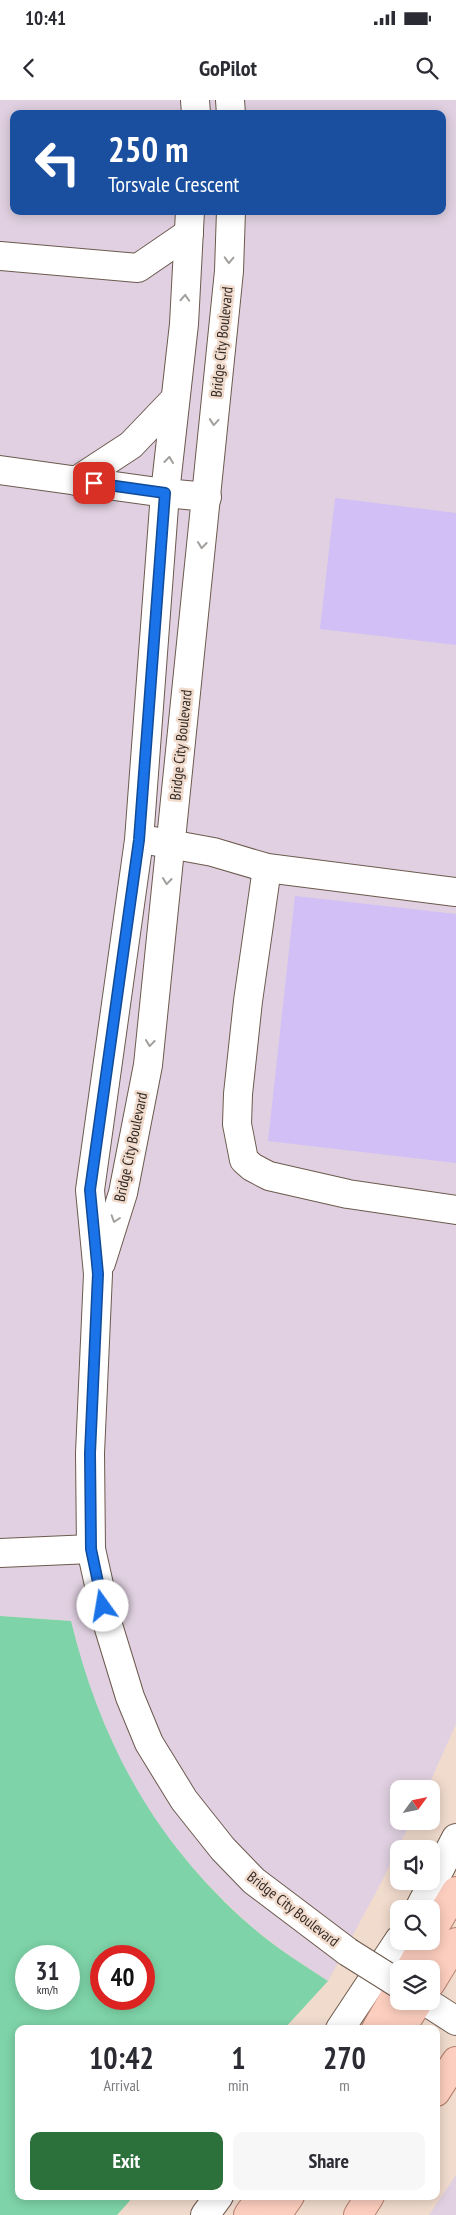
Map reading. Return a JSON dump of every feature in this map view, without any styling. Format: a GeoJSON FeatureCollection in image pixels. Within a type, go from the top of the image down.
{"type":"FeatureCollection","features":[{"type":"Feature","properties":{"kind":"main road"},"geometry":{"type":"LineString","coordinates":[[440,1918],[456,1890]]}},
{"type":"Feature","properties":{"kind":"main road"},"geometry":{"type":"LineString","coordinates":[[440,1968],[456,1942]]}},
{"type":"Feature","properties":{"kind":"main road"},"geometry":{"type":"LineString","coordinates":[[378,2025],[390,2005]]}},
{"type":"Feature","properties":{"kind":"main road"},"geometry":{"type":"LineString","coordinates":[[404,2025],[413,2010]]}},
{"type":"Feature","properties":{"kind":"main road"},"geometry":{"type":"LineString","coordinates":[[440,2086],[456,2061]]}},
{"type":"Feature","properties":{"kind":"main road"},"geometry":{"type":"LineString","coordinates":[[248,2215],[258,2200]]}},
{"type":"Feature","properties":{"kind":"main road"},"geometry":{"type":"LineString","coordinates":[[277,2215],[287,2200]]}},
{"type":"Feature","properties":{"kind":"main road"},"geometry":{"type":"LineString","coordinates":[[358,2215],[367,2200]]}},
{"type":"Feature","properties":{"kind":"street","name":"Bridge City Boulevard"},"geometry":{"type":"LineString","coordinates":[[98,1274],[123,1193],[148,1065],[207,497],[229,271],[231,215]]}},
{"type":"Feature","properties":{"kind":"street","name":"Bridge City Boulevard"},"geometry":{"type":"LineString","coordinates":[[190,222],[184,324],[165,493],[139,840],[90,1190],[98,1274],[90,1453],[91,1549],[108,1625],[130,1697],[149,1743],[184,1800],[223,1849],[254,1881],[348,1952],[390,1978]]}},
{"type":"Feature","properties":{"kind":"street"},"geometry":{"type":"LineString","coordinates":[[0,256],[138,268],[190,222]]}},
{"type":"Feature","properties":{"kind":"street"},"geometry":{"type":"LineString","coordinates":[[76,481],[132,445],[176,400]]}},
{"type":"Feature","properties":{"kind":"street"},"geometry":{"type":"LineString","coordinates":[[0,470],[207,497]]}},
{"type":"Feature","properties":{"kind":"street"},"geometry":{"type":"LineString","coordinates":[[139,840],[171,843],[267,868],[456,892]]}},
{"type":"Feature","properties":{"kind":"street"},"geometry":{"type":"LineString","coordinates":[[267,868],[248,1000],[238,1094],[237,1124],[244,1160],[252,1168],[269,1176],[348,1194],[456,1210]]}},
{"type":"Feature","properties":{"kind":"street"},"geometry":{"type":"LineString","coordinates":[[90,1190],[123,1193]]}},
{"type":"Feature","properties":{"kind":"street"},"geometry":{"type":"LineString","coordinates":[[0,1553],[91,1549]]}},
{"type":"Feature","properties":{"kind":"street"},"geometry":{"type":"LineString","coordinates":[[424,1900],[456,1838]]}},
{"type":"Feature","properties":{"kind":"street"},"geometry":{"type":"LineString","coordinates":[[343,2025],[392,1950]]}},
{"type":"Feature","properties":{"kind":"street"},"geometry":{"type":"LineString","coordinates":[[439,2010],[456,2021]]}},
{"type":"Feature","properties":{"kind":"street"},"geometry":{"type":"LineString","coordinates":[[205,2215],[216,2200]]}},
{"type":"Feature","properties":{"kind":"shaded area"},"geometry":{"type":"Polygon","coordinates":[[[0,100],[456,100],[456,1724],[431,1780],[390,1780],[390,1830],[407,1830],[402,1840],[390,1840],[390,1864],[328,1981],[254,1929],[190,1865],[162,1830],[137,1791],[115,1751],[97,1709],[82,1665],[71,1621],[0,1616],[0,100]]]}},
{"type":"Feature","properties":{"kind":"shaded area"},"geometry":{"type":"Polygon","coordinates":[[[456,2175],[456,2215],[429,2215],[456,2175]]]}},
{"type":"Feature","properties":{"kind":"green space"},"geometry":{"type":"Polygon","coordinates":[[[0,1616],[71,1621],[83,1666],[98,1709],[116,1750],[137,1789],[161,1826],[188,1862],[219,1896],[253,1928],[280,1949],[328,1981],[288,2025],[15,2025],[15,2200],[130,2200],[117,2215],[0,2215],[0,1616]]]}},
{"type":"Feature","properties":{"kind":"building"},"geometry":{"type":"Polygon","coordinates":[[[335,498],[456,513],[456,645],[320,629],[335,498]]]}},
{"type":"Feature","properties":{"kind":"building"},"geometry":{"type":"Polygon","coordinates":[[[295,896],[456,914],[456,1163],[268,1141],[295,896]]]}},
{"type":"Feature","properties":{"kind":"route"},"geometry":{"type":"LineString","coordinates":[[94,483],[165,493],[139,840],[90,1190],[98,1274],[90,1453],[91,1549],[103,1606]]}}]}
